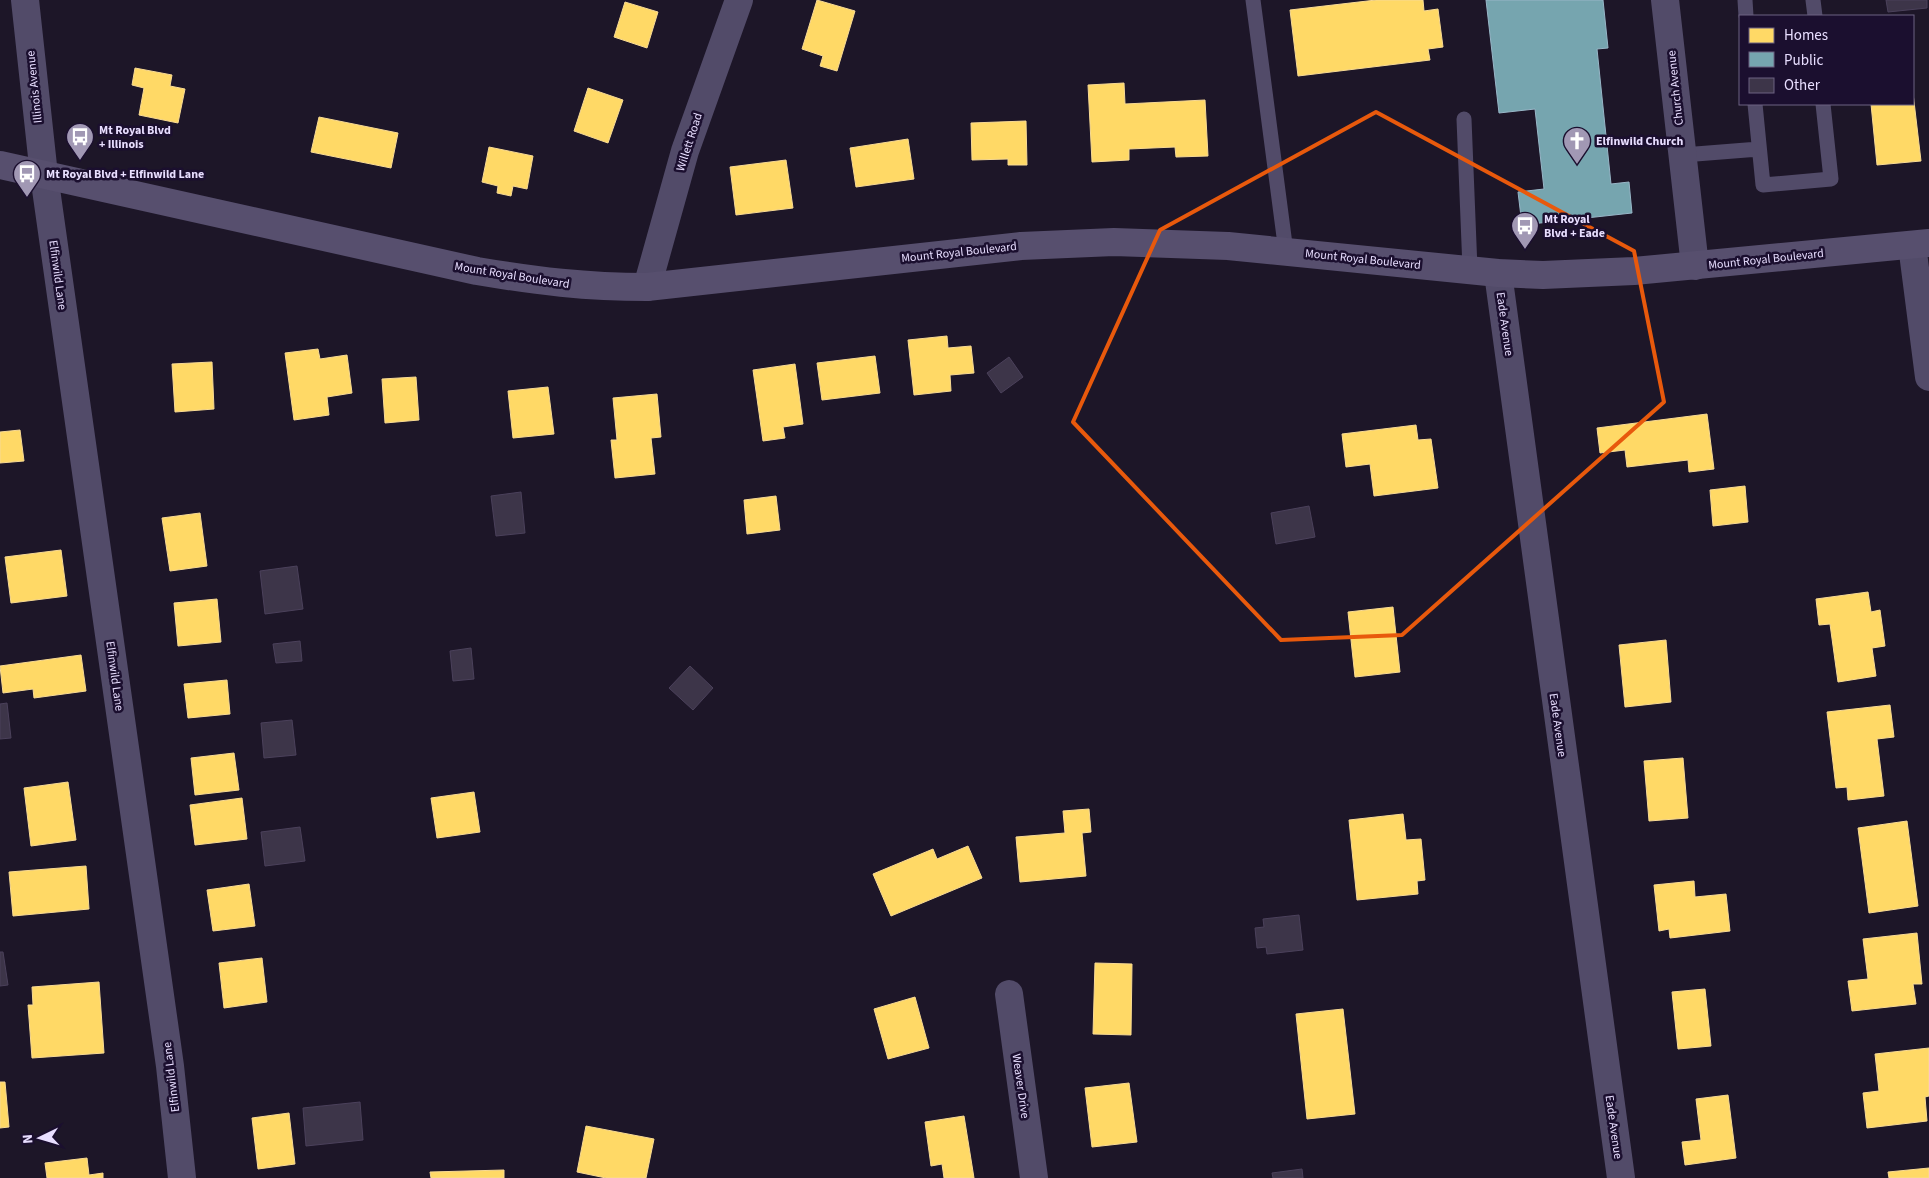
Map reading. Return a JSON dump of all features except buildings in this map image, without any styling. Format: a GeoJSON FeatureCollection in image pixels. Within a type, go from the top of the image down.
{"type":"FeatureCollection","features":[{"type":"Feature","properties":{"kind":"main road","name":"Mount Royal Boulevard"},"geometry":{"type":"LineString","coordinates":[[0,165],[477,271],[549,283],[598,287],[647,287],[1021,246],[1114,242],[1228,246],[1498,273],[1543,275],[1695,266],[1921,244]]}},
{"type":"Feature","properties":{"kind":"street","name":"Illinois Avenue"},"geometry":{"type":"LineString","coordinates":[[25,0],[44,175]]}},
{"type":"Feature","properties":{"kind":"street","name":"Willett Road"},"geometry":{"type":"LineString","coordinates":[[647,287],[685,151],[738,0]]}},
{"type":"Feature","properties":{"kind":"street","name":"Church Avenue"},"geometry":{"type":"LineString","coordinates":[[1665,0],[1695,266]]}},
{"type":"Feature","properties":{"kind":"street","name":"Elfinwild Lane"},"geometry":{"type":"LineString","coordinates":[[44,175],[170,1066],[182,1178]]}},
{"type":"Feature","properties":{"kind":"street"},"geometry":{"type":"LineString","coordinates":[[1921,244],[1929,377]]}},
{"type":"Feature","properties":{"kind":"street","name":"Eade Avenue"},"geometry":{"type":"LineString","coordinates":[[1498,273],[1621,1178]]}},
{"type":"Feature","properties":{"kind":"street","name":"Weaver Drive"},"geometry":{"type":"LineString","coordinates":[[1009,994],[1034,1178]]}},
{"type":"Feature","properties":{"kind":"lane"},"geometry":{"type":"LineString","coordinates":[[1253,0],[1286,252]]}},
{"type":"Feature","properties":{"kind":"lane"},"geometry":{"type":"LineString","coordinates":[[1745,0],[1746,15]]}},
{"type":"Feature","properties":{"kind":"lane"},"geometry":{"type":"LineString","coordinates":[[1813,0],[1815,15]]}},
{"type":"Feature","properties":{"kind":"lane"},"geometry":{"type":"LineString","coordinates":[[1755,105],[1763,185],[1831,179],[1824,105]]}},
{"type":"Feature","properties":{"kind":"lane"},"geometry":{"type":"LineString","coordinates":[[1464,118],[1470,269]]}},
{"type":"Feature","properties":{"kind":"lane"},"geometry":{"type":"LineString","coordinates":[[1682,155],[1759,149]]}},
{"type":"Feature","properties":{"kind":"highlighted area"},"geometry":{"type":"Polygon","coordinates":[[[1376,112],[1634,251],[1664,402],[1402,635],[1281,640],[1073,422],[1160,230],[1376,112]]]}},
{"type":"Feature","properties":{"kind":"place","name":"Mt Royal Blvd + Illinois"},"geometry":{"type":"Point","coordinates":[80,161]}},
{"type":"Feature","properties":{"kind":"place","name":"Elfinwild Church"},"geometry":{"type":"Point","coordinates":[1577,165]}},
{"type":"Feature","properties":{"kind":"place","name":"Mt Royal Blvd + Elfinwild Lane"},"geometry":{"type":"Point","coordinates":[27,198]}},
{"type":"Feature","properties":{"kind":"place","name":"Mt Royal Blvd + Eade"},"geometry":{"type":"Point","coordinates":[1525,250]}}]}
